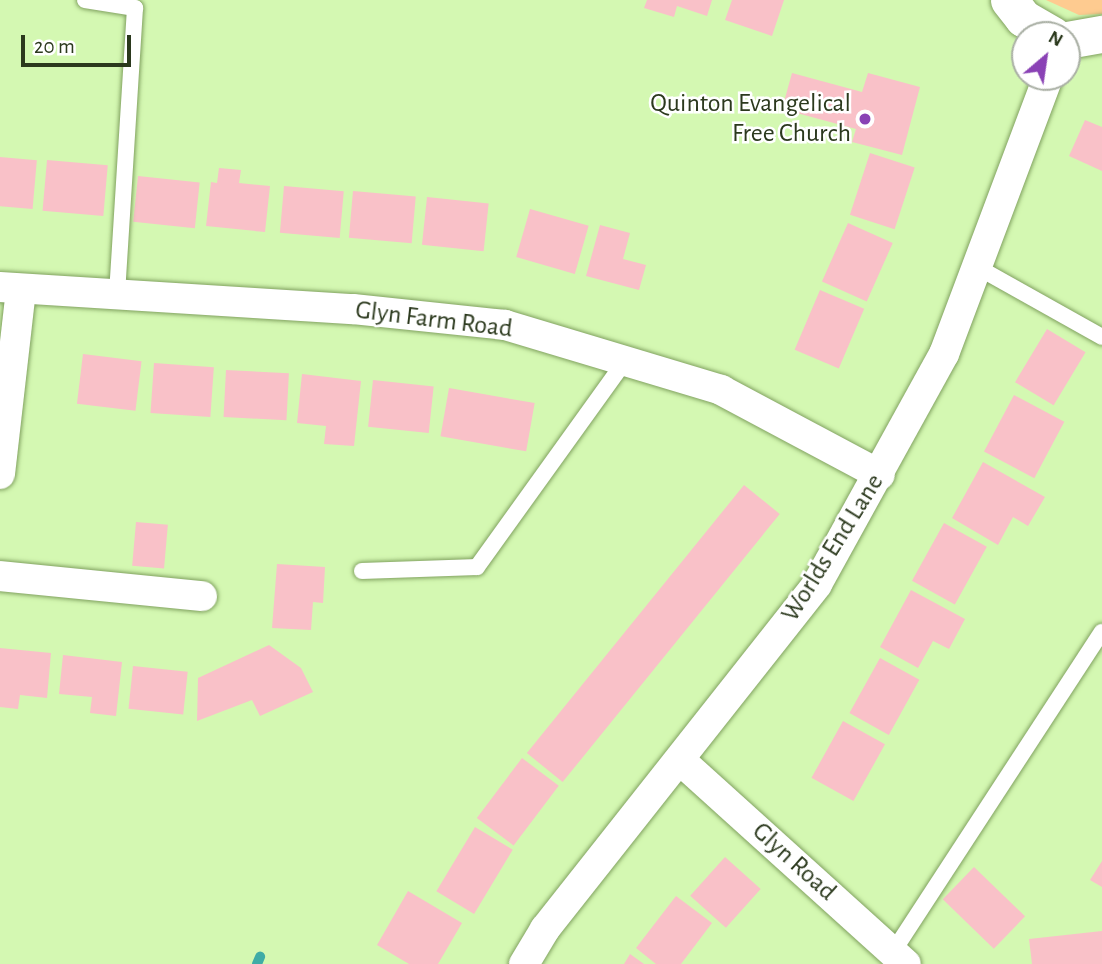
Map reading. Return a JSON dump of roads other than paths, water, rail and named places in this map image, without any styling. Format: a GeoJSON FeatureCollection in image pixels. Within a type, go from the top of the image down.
{"type":"FeatureCollection","features":[{"type":"Feature","properties":{"kind":"street"},"geometry":{"type":"LineString","coordinates":[[1009,0],[1028,21]]}},
{"type":"Feature","properties":{"kind":"street"},"geometry":{"type":"LineString","coordinates":[[1081,38],[1102,34]]}},
{"type":"Feature","properties":{"kind":"street","name":"Worlds End Lane"},"geometry":{"type":"LineString","coordinates":[[524,964],[545,929],[681,761],[817,584],[880,475],[944,354],[1043,91]]}},
{"type":"Feature","properties":{"kind":"street","name":"Glyn Farm Road"},"geometry":{"type":"LineString","coordinates":[[11,288],[353,309],[505,325],[721,390],[880,475]]}},
{"type":"Feature","properties":{"kind":"street"},"geometry":{"type":"LineString","coordinates":[[0,474],[11,288]]}},
{"type":"Feature","properties":{"kind":"street"},"geometry":{"type":"LineString","coordinates":[[0,576],[202,596]]}},
{"type":"Feature","properties":{"kind":"street","name":"Glyn Road"},"geometry":{"type":"LineString","coordinates":[[681,761],[900,958]]}},
{"type":"Feature","properties":{"kind":"lane"},"geometry":{"type":"LineString","coordinates":[[85,0],[135,8],[117,295]]}},
{"type":"Feature","properties":{"kind":"lane"},"geometry":{"type":"LineString","coordinates":[[977,267],[1102,337]]}},
{"type":"Feature","properties":{"kind":"lane"},"geometry":{"type":"LineString","coordinates":[[362,571],[477,567],[625,361]]}},
{"type":"Feature","properties":{"kind":"lane"},"geometry":{"type":"LineString","coordinates":[[900,958],[1102,632]]}},
{"type":"Feature","properties":{"kind":"waterway"},"geometry":{"type":"LineString","coordinates":[[257,964],[260,957]]}},
{"type":"Feature","properties":{"kind":"place","name":"Quinton Evangelical Free Church"},"geometry":{"type":"Point","coordinates":[865,119]}}]}
